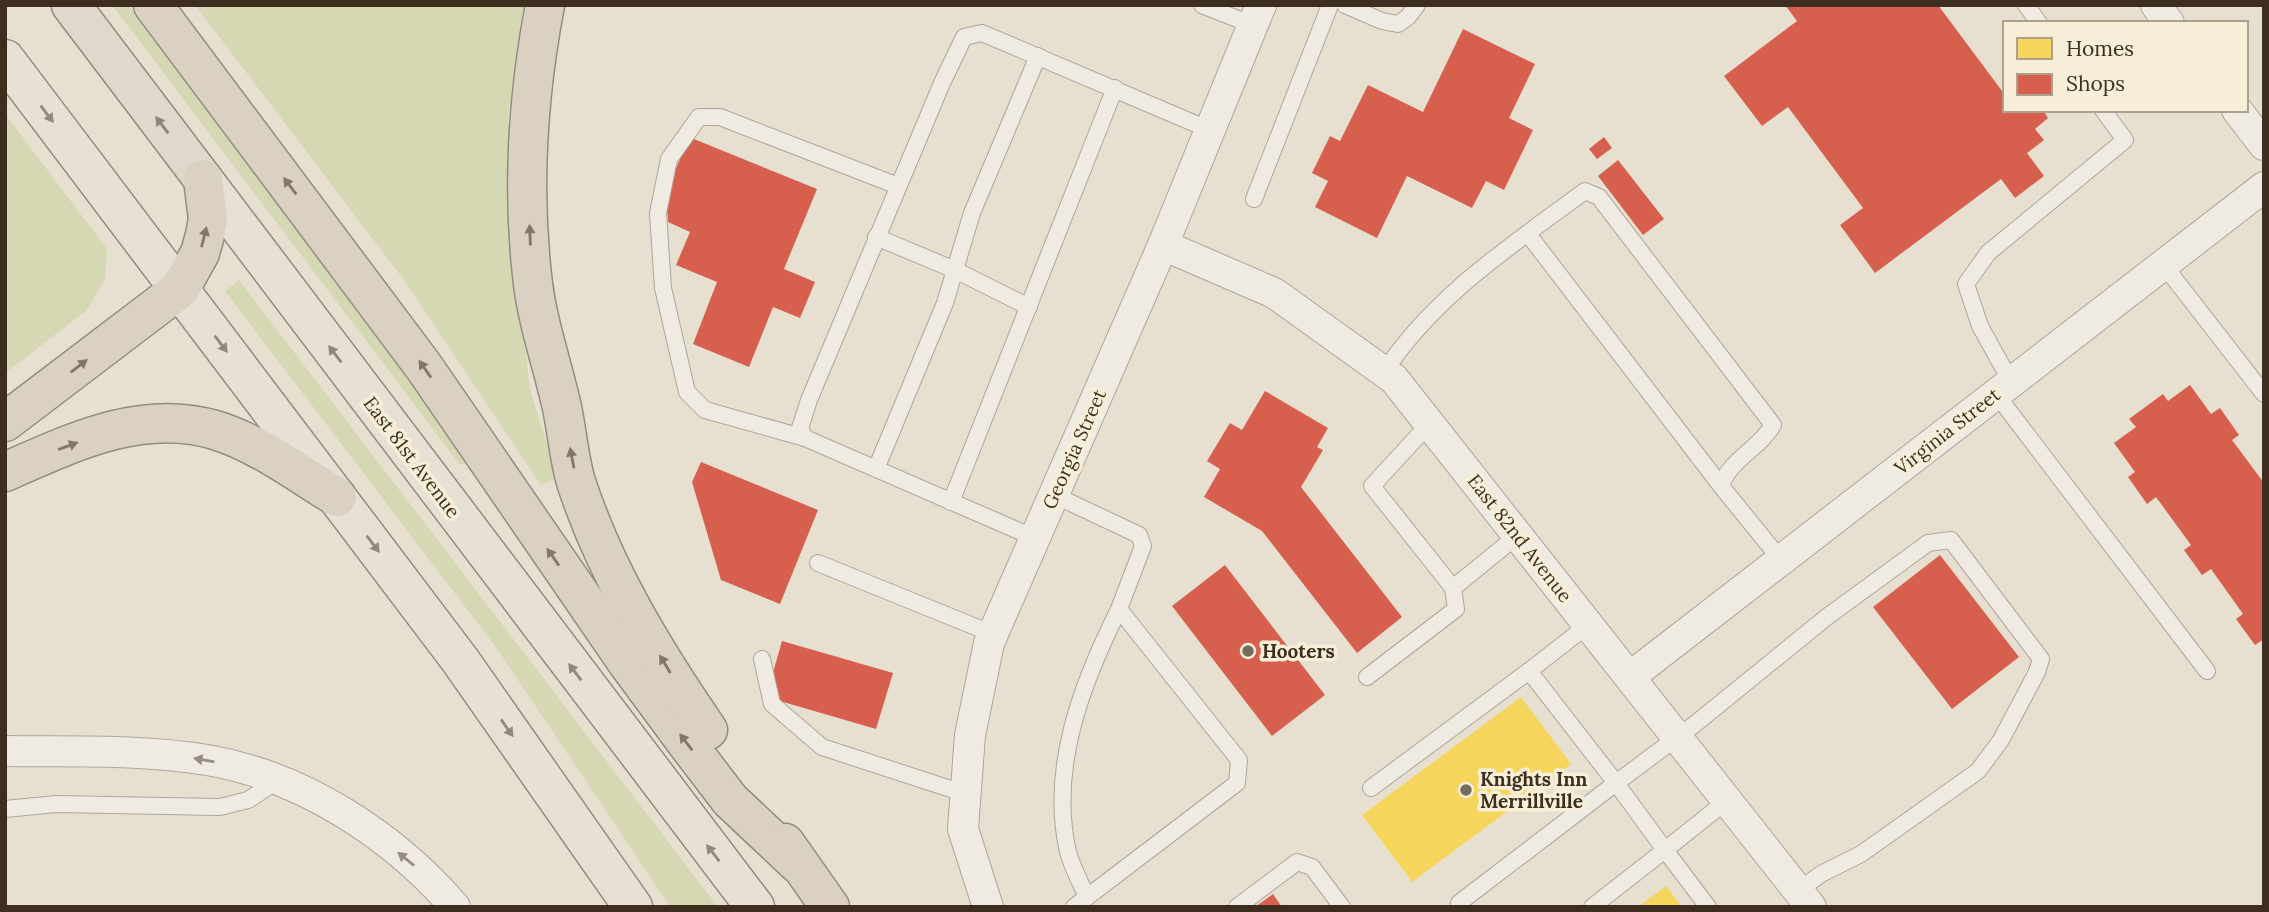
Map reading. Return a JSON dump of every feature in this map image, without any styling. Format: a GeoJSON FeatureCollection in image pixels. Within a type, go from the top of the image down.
{"type":"FeatureCollection","features":[{"type":"Feature","properties":{"kind":"highway","name":"East 81st Avenue"},"geometry":{"type":"LineString","coordinates":[[71,5],[203,179]]}},
{"type":"Feature","properties":{"kind":"highway"},"geometry":{"type":"LineString","coordinates":[[153,5],[424,367],[618,650],[688,745],[730,800],[798,864]]}},
{"type":"Feature","properties":{"kind":"highway"},"geometry":{"type":"LineString","coordinates":[[545,5],[534,64],[527,136],[532,274],[576,480],[618,580],[648,636],[798,864],[830,907]]}},
{"type":"Feature","properties":{"kind":"highway"},"geometry":{"type":"LineString","coordinates":[[5,422],[180,289],[200,253],[205,235],[208,219],[203,179]]}},
{"type":"Feature","properties":{"kind":"highway"},"geometry":{"type":"LineString","coordinates":[[5,472],[109,431],[146,423],[168,422],[216,430],[239,440],[337,497]]}},
{"type":"Feature","properties":{"kind":"main road"},"geometry":{"type":"LineString","coordinates":[[5,59],[460,660],[633,907]]}},
{"type":"Feature","properties":{"kind":"main road","name":"East 81st Avenue"},"geometry":{"type":"LineString","coordinates":[[203,179],[755,907]]}},
{"type":"Feature","properties":{"kind":"street"},"geometry":{"type":"LineString","coordinates":[[2156,5],[2168,21]]}},
{"type":"Feature","properties":{"kind":"street","name":"Georgia Street"},"geometry":{"type":"LineString","coordinates":[[988,907],[963,829],[970,735],[993,634],[1163,245],[1257,15]]}},
{"type":"Feature","properties":{"kind":"street"},"geometry":{"type":"LineString","coordinates":[[2239,112],[2264,145]]}},
{"type":"Feature","properties":{"kind":"street","name":"Virginia Street"},"geometry":{"type":"LineString","coordinates":[[1631,676],[2264,187]]}},
{"type":"Feature","properties":{"kind":"street","name":"East 82nd Avenue"},"geometry":{"type":"LineString","coordinates":[[1163,245],[1274,293],[1394,379],[1729,799],[1805,899]]}},
{"type":"Feature","properties":{"kind":"street"},"geometry":{"type":"LineString","coordinates":[[5,751],[177,756],[243,768],[277,781],[358,822],[416,867],[455,907]]}},
{"type":"Feature","properties":{"kind":"lane"},"geometry":{"type":"LineString","coordinates":[[1202,5],[1257,15]]}},
{"type":"Feature","properties":{"kind":"lane"},"geometry":{"type":"LineString","coordinates":[[1254,199],[1330,5]]}},
{"type":"Feature","properties":{"kind":"lane"},"geometry":{"type":"LineString","coordinates":[[1345,5],[1382,21],[1398,24],[1408,17],[1417,5]]}},
{"type":"Feature","properties":{"kind":"lane"},"geometry":{"type":"LineString","coordinates":[[2026,5],[2038,21]]}},
{"type":"Feature","properties":{"kind":"lane"},"geometry":{"type":"LineString","coordinates":[[805,438],[800,428],[809,400],[876,237],[964,37],[982,33],[1210,130]]}},
{"type":"Feature","properties":{"kind":"lane"},"geometry":{"type":"LineString","coordinates":[[876,469],[945,303],[972,212],[1038,56]]}},
{"type":"Feature","properties":{"kind":"lane"},"geometry":{"type":"LineString","coordinates":[[951,502],[1115,88]]}},
{"type":"Feature","properties":{"kind":"lane"},"geometry":{"type":"LineString","coordinates":[[2104,112],[2125,140],[1988,253],[1966,284],[2004,388],[2207,671]]}},
{"type":"Feature","properties":{"kind":"lane"},"geometry":{"type":"LineString","coordinates":[[898,186],[720,117],[699,117],[670,159],[658,213],[663,288],[687,392],[705,410],[805,438],[1035,538]]}},
{"type":"Feature","properties":{"kind":"lane"},"geometry":{"type":"LineString","coordinates":[[1384,372],[1403,343],[1459,285],[1585,191],[1599,197],[1773,425],[1765,438],[1726,470],[1721,486]]}},
{"type":"Feature","properties":{"kind":"lane"},"geometry":{"type":"LineString","coordinates":[[1528,234],[1781,560]]}},
{"type":"Feature","properties":{"kind":"lane"},"geometry":{"type":"LineString","coordinates":[[876,237],[955,270],[1029,307]]}},
{"type":"Feature","properties":{"kind":"lane"},"geometry":{"type":"LineString","coordinates":[[2163,264],[2264,394]]}},
{"type":"Feature","properties":{"kind":"lane"},"geometry":{"type":"LineString","coordinates":[[1367,677],[1455,608],[1453,588],[1372,486],[1430,423]]}},
{"type":"Feature","properties":{"kind":"lane"},"geometry":{"type":"LineString","coordinates":[[1054,495],[1139,535],[1143,546],[1119,609],[1093,661],[1074,716],[1064,777],[1067,848],[1080,902],[1237,783],[1239,760],[1119,609]]}},
{"type":"Feature","properties":{"kind":"lane"},"geometry":{"type":"LineString","coordinates":[[1453,588],[1518,536]]}},
{"type":"Feature","properties":{"kind":"lane"},"geometry":{"type":"LineString","coordinates":[[1460,903],[1678,736],[1828,616],[1928,543],[1951,540],[2040,659],[2037,672],[2001,740],[1978,771],[1861,854],[1821,874],[1805,899]]}},
{"type":"Feature","properties":{"kind":"lane"},"geometry":{"type":"LineString","coordinates":[[818,563],[993,634]]}},
{"type":"Feature","properties":{"kind":"lane"},"geometry":{"type":"LineString","coordinates":[[1371,788],[1588,625]]}},
{"type":"Feature","properties":{"kind":"lane"},"geometry":{"type":"LineString","coordinates":[[762,659],[772,704],[822,747],[966,794]]}},
{"type":"Feature","properties":{"kind":"lane"},"geometry":{"type":"LineString","coordinates":[[1529,671],[1708,907]]}},
{"type":"Feature","properties":{"kind":"lane"},"geometry":{"type":"LineString","coordinates":[[5,809],[70,804],[220,807],[248,800],[277,781]]}},
{"type":"Feature","properties":{"kind":"lane"},"geometry":{"type":"LineString","coordinates":[[1592,907],[1729,799]]}},
{"type":"Feature","properties":{"kind":"lane"},"geometry":{"type":"LineString","coordinates":[[1237,907],[1297,862],[1312,867],[1342,907]]}},
{"type":"Feature","properties":{"kind":"green space"},"geometry":{"type":"Polygon","coordinates":[[[112,5],[129,5],[375,330],[466,463],[460,465],[112,5]]]}},
{"type":"Feature","properties":{"kind":"green space"},"geometry":{"type":"Polygon","coordinates":[[[195,5],[527,5],[508,114],[514,245],[530,390],[558,478],[541,485],[404,280],[195,5]]]}},
{"type":"Feature","properties":{"kind":"green space"},"geometry":{"type":"Polygon","coordinates":[[[5,114],[107,249],[105,279],[86,311],[5,373],[5,114]]]}},
{"type":"Feature","properties":{"kind":"green space"},"geometry":{"type":"Polygon","coordinates":[[[239,280],[718,907],[670,907],[498,650],[225,291],[239,280]]]}},
{"type":"Feature","properties":{"kind":"building: Homes","name":"Knights Inn Merrillville"},"geometry":{"type":"Polygon","coordinates":[[[1521,697],[1571,764],[1412,882],[1362,815],[1521,697]]]}},
{"type":"Feature","properties":{"kind":"building: Homes"},"geometry":{"type":"Polygon","coordinates":[[[1666,886],[1682,907],[1638,907],[1666,886]]]}},
{"type":"Feature","properties":{"kind":"building: Shops"},"geometry":{"type":"Polygon","coordinates":[[[1785,5],[1938,5],[2003,92],[2003,112],[2044,112],[2048,118],[2035,129],[2044,140],[2027,153],[2044,176],[2015,198],[2001,179],[1875,273],[1840,225],[1863,208],[1788,107],[1762,126],[1724,76],[1797,21],[1785,5]]]}},
{"type":"Feature","properties":{"kind":"building: Shops"},"geometry":{"type":"Polygon","coordinates":[[[1463,29],[1535,64],[1509,118],[1533,130],[1504,190],[1486,181],[1472,208],[1407,176],[1377,238],[1315,207],[1328,181],[1312,173],[1330,136],[1340,141],[1368,85],[1423,112],[1463,29]]]}},
{"type":"Feature","properties":{"kind":"building: Shops"},"geometry":{"type":"Polygon","coordinates":[[[689,137],[817,189],[784,269],[815,282],[800,318],[773,307],[749,367],[693,344],[717,282],[676,265],[690,232],[668,222],[666,193],[689,137]]]}},
{"type":"Feature","properties":{"kind":"building: Shops"},"geometry":{"type":"Polygon","coordinates":[[[1604,137],[1612,148],[1597,159],[1589,149],[1604,137]]]}},
{"type":"Feature","properties":{"kind":"building: Shops"},"geometry":{"type":"Polygon","coordinates":[[[1618,160],[1664,219],[1643,235],[1598,176],[1618,160]]]}},
{"type":"Feature","properties":{"kind":"building: Shops"},"geometry":{"type":"Polygon","coordinates":[[[2190,385],[2211,414],[2220,408],[2239,435],[2232,440],[2264,483],[2264,639],[2255,645],[2236,619],[2243,614],[2211,569],[2202,575],[2184,550],[2191,545],[2156,497],[2147,504],[2128,477],[2135,472],[2114,443],[2136,427],[2129,419],[2163,394],[2168,401],[2190,385]]]}},
{"type":"Feature","properties":{"kind":"building: Shops"},"geometry":{"type":"Polygon","coordinates":[[[1265,391],[1328,428],[1317,447],[1323,450],[1301,487],[1402,617],[1357,653],[1262,531],[1204,497],[1220,469],[1207,461],[1230,423],[1242,430],[1265,391]]]}},
{"type":"Feature","properties":{"kind":"building: Shops"},"geometry":{"type":"Polygon","coordinates":[[[701,462],[818,510],[780,604],[721,580],[692,482],[701,462]]]}},
{"type":"Feature","properties":{"kind":"building: Shops"},"geometry":{"type":"Polygon","coordinates":[[[1940,555],[2019,657],[1952,709],[1873,607],[1940,555]]]}},
{"type":"Feature","properties":{"kind":"building: Shops","name":"Hooters"},"geometry":{"type":"Polygon","coordinates":[[[1225,565],[1325,695],[1272,736],[1172,606],[1225,565]]]}},
{"type":"Feature","properties":{"kind":"building: Shops"},"geometry":{"type":"Polygon","coordinates":[[[782,641],[893,673],[876,729],[766,697],[782,641]]]}},
{"type":"Feature","properties":{"kind":"building: Shops"},"geometry":{"type":"Polygon","coordinates":[[[1273,894],[1282,907],[1255,907],[1273,894]]]}},
{"type":"Feature","properties":{"kind":"place","name":"Hooters"},"geometry":{"type":"Point","coordinates":[1248,651]}},
{"type":"Feature","properties":{"kind":"place","name":"Knights Inn Merrillville"},"geometry":{"type":"Point","coordinates":[1466,790]}}]}
